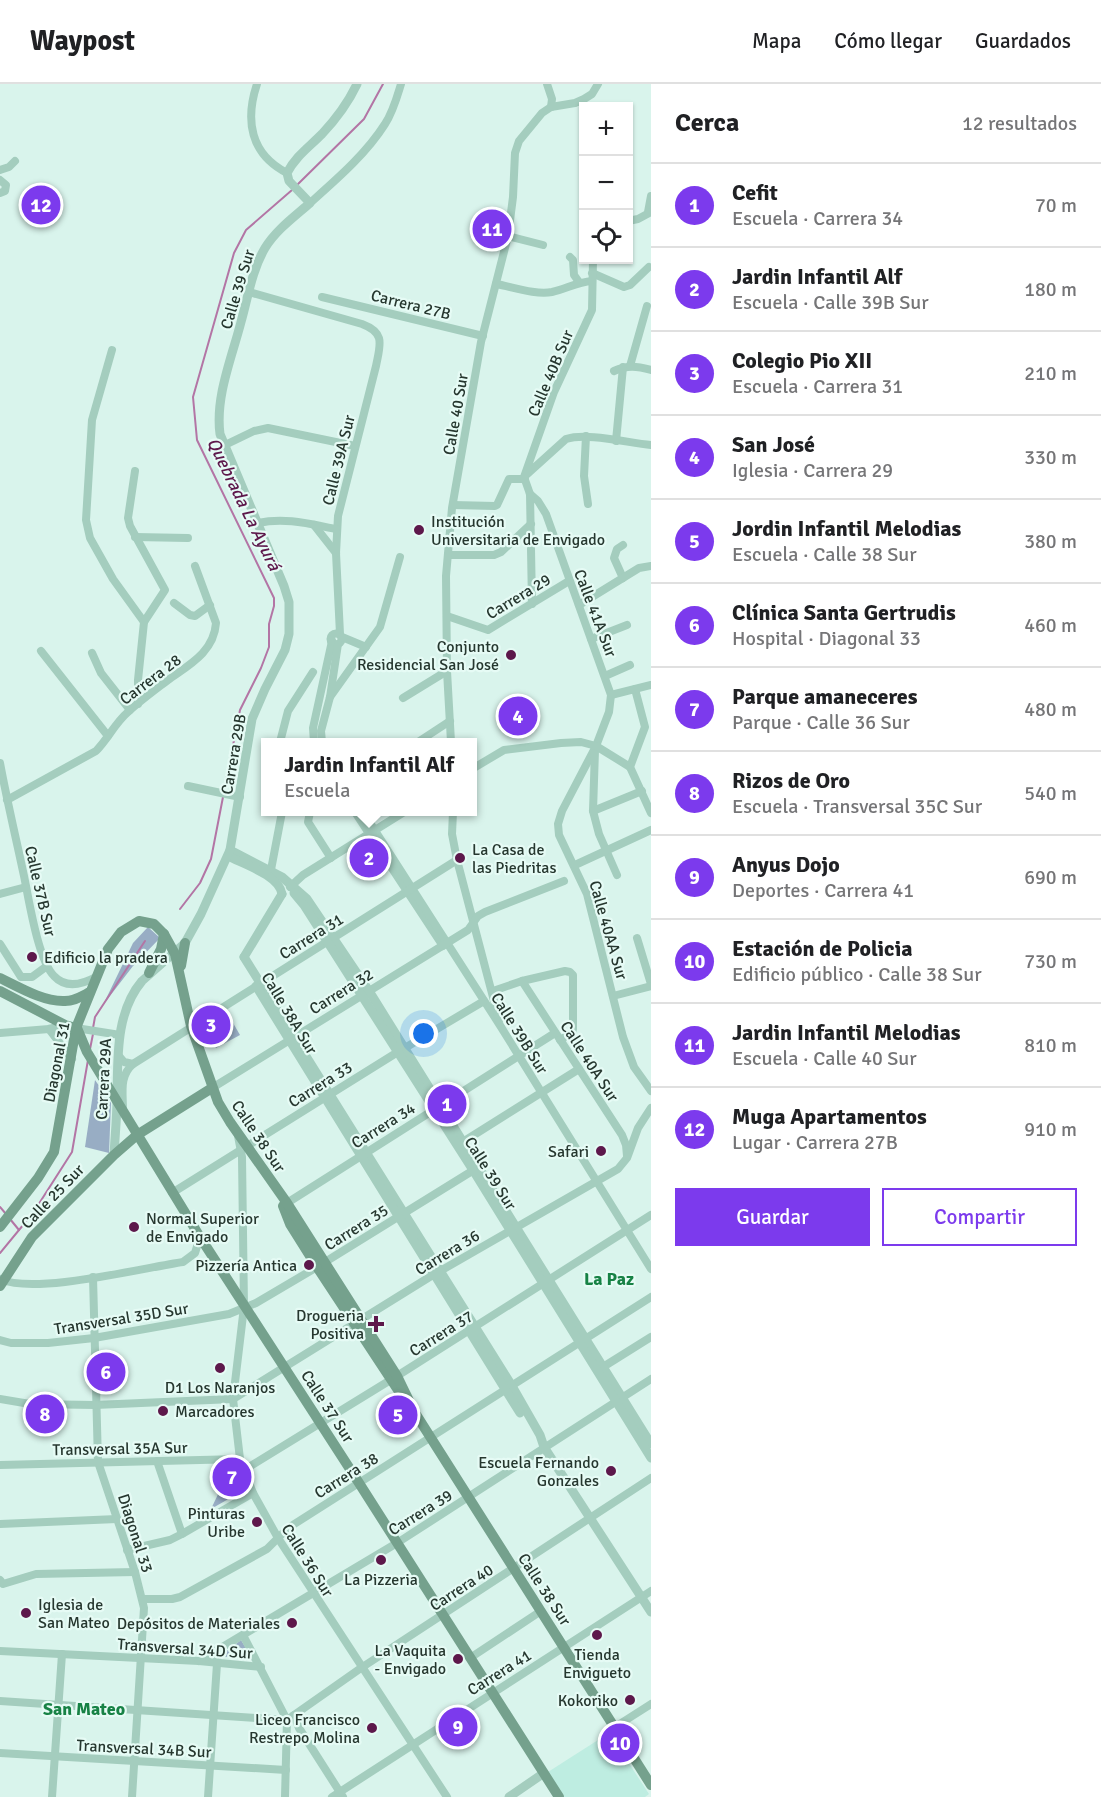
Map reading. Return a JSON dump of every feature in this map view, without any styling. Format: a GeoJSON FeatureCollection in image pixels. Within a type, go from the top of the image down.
{"type":"FeatureCollection","features":[{"type":"Feature","properties":{"kind":"main road","name":"Diagonal 31"},"geometry":{"type":"LineString","coordinates":[[3,1223],[38,1178],[54,1152],[76,1028],[96,977],[114,940],[128,926],[144,921],[154,924],[170,944]]}},
{"type":"Feature","properties":{"kind":"main road"},"geometry":{"type":"LineString","coordinates":[[180,981],[182,954],[187,939]]}},
{"type":"Feature","properties":{"kind":"main road"},"geometry":{"type":"LineString","coordinates":[[149,973],[161,949],[170,944]]}},
{"type":"Feature","properties":{"kind":"main road","name":"Calle 38 Sur"},"geometry":{"type":"LineString","coordinates":[[170,944],[191,1026],[212,1088],[224,1113],[238,1133],[245,1149],[284,1199],[290,1224],[321,1265],[394,1378],[651,1785]]}},
{"type":"Feature","properties":{"kind":"main road"},"geometry":{"type":"LineString","coordinates":[[0,978],[40,996],[63,1001],[79,998],[90,992]]}},
{"type":"Feature","properties":{"kind":"main road"},"geometry":{"type":"LineString","coordinates":[[0,991],[65,1025],[76,1028]]}},
{"type":"Feature","properties":{"kind":"main road","name":"Calle 37 Sur"},"geometry":{"type":"LineString","coordinates":[[76,1028],[87,1052],[172,1193],[559,1797]]}},
{"type":"Feature","properties":{"kind":"main road","name":"Carrera 32"},"geometry":{"type":"LineString","coordinates":[[137,1136],[212,1088]]}},
{"type":"Feature","properties":{"kind":"main road","name":"Calle 25 Sur"},"geometry":{"type":"LineString","coordinates":[[1,1282],[32,1237],[114,1155],[137,1136]]}},
{"type":"Feature","properties":{"kind":"street"},"geometry":{"type":"LineString","coordinates":[[257,84],[250,117],[255,142],[310,203]]}},
{"type":"Feature","properties":{"kind":"street"},"geometry":{"type":"LineString","coordinates":[[288,177],[295,160],[344,108],[357,84]]}},
{"type":"Feature","properties":{"kind":"street","name":"Calle 39 Sur"},"geometry":{"type":"LineString","coordinates":[[225,444],[220,434],[219,411],[253,274],[266,246],[281,228],[344,172],[379,133],[394,107],[401,84]]}},
{"type":"Feature","properties":{"kind":"street"},"geometry":{"type":"LineString","coordinates":[[547,84],[552,99],[551,106],[575,103],[584,99],[592,94],[598,84]]}},
{"type":"Feature","properties":{"kind":"street","name":"Calle 40 Sur"},"geometry":{"type":"LineString","coordinates":[[451,738],[447,671],[446,576],[453,505],[483,336],[508,236],[515,153],[519,141],[528,128],[551,106]]}},
{"type":"Feature","properties":{"kind":"street"},"geometry":{"type":"LineString","coordinates":[[0,170],[9,167],[15,161]]}},
{"type":"Feature","properties":{"kind":"street"},"geometry":{"type":"LineString","coordinates":[[0,180],[6,185],[5,190],[0,193]]}},
{"type":"Feature","properties":{"kind":"street"},"geometry":{"type":"LineString","coordinates":[[633,220],[650,212],[651,196]]}},
{"type":"Feature","properties":{"kind":"street"},"geometry":{"type":"LineString","coordinates":[[508,236],[543,245]]}},
{"type":"Feature","properties":{"kind":"street"},"geometry":{"type":"LineString","coordinates":[[570,257],[573,262],[574,275],[579,282]]}},
{"type":"Feature","properties":{"kind":"street","name":"Calle 40B Sur"},"geometry":{"type":"LineString","coordinates":[[525,478],[554,392],[592,310],[592,264]]}},
{"type":"Feature","properties":{"kind":"street"},"geometry":{"type":"LineString","coordinates":[[496,284],[551,292],[592,277],[624,287],[630,285],[649,267]]}},
{"type":"Feature","properties":{"kind":"street"},"geometry":{"type":"LineString","coordinates":[[249,292],[326,312],[328,303],[333,300]]}},
{"type":"Feature","properties":{"kind":"street","name":"Carrera 27B"},"geometry":{"type":"LineString","coordinates":[[322,297],[483,336]]}},
{"type":"Feature","properties":{"kind":"street"},"geometry":{"type":"LineString","coordinates":[[616,441],[627,366],[647,306]]}},
{"type":"Feature","properties":{"kind":"street","name":"Calle 39A Sur"},"geometry":{"type":"LineString","coordinates":[[322,738],[321,731],[330,697],[337,639],[336,529],[340,503],[380,344],[376,331],[371,327],[326,312]]}},
{"type":"Feature","properties":{"kind":"street"},"geometry":{"type":"LineString","coordinates":[[112,350],[92,420],[86,520],[90,538],[113,579],[144,622]]}},
{"type":"Feature","properties":{"kind":"street"},"geometry":{"type":"LineString","coordinates":[[614,372],[627,366],[651,370]]}},
{"type":"Feature","properties":{"kind":"street"},"geometry":{"type":"LineString","coordinates":[[225,444],[254,431],[268,428],[355,446]]}},
{"type":"Feature","properties":{"kind":"street"},"geometry":{"type":"LineString","coordinates":[[586,436],[584,476],[588,504]]}},
{"type":"Feature","properties":{"kind":"street"},"geometry":{"type":"LineString","coordinates":[[453,505],[497,505],[509,479],[525,478],[566,439],[586,436],[651,446]]}},
{"type":"Feature","properties":{"kind":"street","name":"Carrera 29B"},"geometry":{"type":"LineString","coordinates":[[170,944],[187,939],[229,853],[252,719],[282,658],[289,634],[289,602],[284,586],[225,444]]}},
{"type":"Feature","properties":{"kind":"street"},"geometry":{"type":"LineString","coordinates":[[135,471],[128,518],[130,526],[165,590],[144,622],[138,704]]}},
{"type":"Feature","properties":{"kind":"street"},"geometry":{"type":"LineString","coordinates":[[525,478],[531,495],[532,604]]}},
{"type":"Feature","properties":{"kind":"street","name":"Calle 41A Sur"},"geometry":{"type":"LineString","coordinates":[[531,495],[544,510],[611,695]]}},
{"type":"Feature","properties":{"kind":"street"},"geometry":{"type":"LineString","coordinates":[[258,524],[279,520],[336,529]]}},
{"type":"Feature","properties":{"kind":"street"},"geometry":{"type":"LineString","coordinates":[[448,555],[494,555],[501,552],[531,524]]}},
{"type":"Feature","properties":{"kind":"street"},"geometry":{"type":"LineString","coordinates":[[314,525],[336,553]]}},
{"type":"Feature","properties":{"kind":"street"},"geometry":{"type":"LineString","coordinates":[[135,537],[188,538]]}},
{"type":"Feature","properties":{"kind":"street"},"geometry":{"type":"LineString","coordinates":[[623,545],[617,549],[614,558],[623,578]]}},
{"type":"Feature","properties":{"kind":"street"},"geometry":{"type":"LineString","coordinates":[[330,697],[383,621],[400,557]]}},
{"type":"Feature","properties":{"kind":"street"},"geometry":{"type":"LineString","coordinates":[[579,605],[639,568],[651,566]]}},
{"type":"Feature","properties":{"kind":"street","name":"Carrera 28"},"geometry":{"type":"LineString","coordinates":[[8,800],[96,751],[121,718],[203,654],[216,631],[216,622],[195,567]]}},
{"type":"Feature","properties":{"kind":"street","name":"Carrera 29"},"geometry":{"type":"LineString","coordinates":[[447,616],[488,630],[569,581]]}},
{"type":"Feature","properties":{"kind":"street"},"geometry":{"type":"LineString","coordinates":[[174,603],[195,616],[210,605]]}},
{"type":"Feature","properties":{"kind":"street"},"geometry":{"type":"LineString","coordinates":[[591,639],[627,625]]}},
{"type":"Feature","properties":{"kind":"street"},"geometry":{"type":"LineString","coordinates":[[337,639],[366,647]]}},
{"type":"Feature","properties":{"kind":"street","name":"Calle 39A Sur"},"geometry":{"type":"LineString","coordinates":[[314,738],[313,728],[337,639]]}},
{"type":"Feature","properties":{"kind":"street"},"geometry":{"type":"LineString","coordinates":[[41,651],[108,736]]}},
{"type":"Feature","properties":{"kind":"street"},"geometry":{"type":"LineString","coordinates":[[92,653],[101,673],[130,710]]}},
{"type":"Feature","properties":{"kind":"street"},"geometry":{"type":"LineString","coordinates":[[605,676],[630,665]]}},
{"type":"Feature","properties":{"kind":"street"},"geometry":{"type":"LineString","coordinates":[[403,699],[447,671]]}},
{"type":"Feature","properties":{"kind":"street"},"geometry":{"type":"LineString","coordinates":[[281,738],[288,711],[313,672]]}},
{"type":"Feature","properties":{"kind":"street"},"geometry":{"type":"LineString","coordinates":[[617,875],[599,834],[593,811],[596,746],[609,712],[611,695],[651,685]]}},
{"type":"Feature","properties":{"kind":"street"},"geometry":{"type":"LineString","coordinates":[[630,767],[648,727],[635,689]]}},
{"type":"Feature","properties":{"kind":"street"},"geometry":{"type":"LineString","coordinates":[[430,738],[450,721]]}},
{"type":"Feature","properties":{"kind":"street"},"geometry":{"type":"LineString","coordinates":[[477,766],[504,750],[581,742],[596,746],[630,767],[651,813]]}},
{"type":"Feature","properties":{"kind":"street","name":"Calle 40AA Sur"},"geometry":{"type":"LineString","coordinates":[[596,746],[562,811],[558,824],[559,835],[587,894],[623,1037],[634,1067],[651,1091]]}},
{"type":"Feature","properties":{"kind":"street","name":"Calle 37B Sur"},"geometry":{"type":"LineString","coordinates":[[0,763],[26,887],[47,966]]}},
{"type":"Feature","properties":{"kind":"street"},"geometry":{"type":"LineString","coordinates":[[188,786],[237,797]]}},
{"type":"Feature","properties":{"kind":"street"},"geometry":{"type":"LineString","coordinates":[[593,811],[642,791]]}},
{"type":"Feature","properties":{"kind":"street"},"geometry":{"type":"LineString","coordinates":[[270,873],[281,816]]}},
{"type":"Feature","properties":{"kind":"street"},"geometry":{"type":"LineString","coordinates":[[309,816],[308,822],[331,858]]}},
{"type":"Feature","properties":{"kind":"street","name":"Calle 39B Sur"},"geometry":{"type":"LineString","coordinates":[[358,816],[372,832],[482,1002],[501,1027],[651,1269]]}},
{"type":"Feature","properties":{"kind":"street","name":"Calle 39B Sur"},"geometry":{"type":"LineString","coordinates":[[365,816],[372,832]]}},
{"type":"Feature","properties":{"kind":"street"},"geometry":{"type":"LineString","coordinates":[[290,890],[303,875],[398,816]]}},
{"type":"Feature","properties":{"kind":"street"},"geometry":{"type":"LineString","coordinates":[[453,816],[452,834],[457,860],[501,1027]]}},
{"type":"Feature","properties":{"kind":"street"},"geometry":{"type":"LineString","coordinates":[[575,865],[651,830]]}},
{"type":"Feature","properties":{"kind":"street","name":"Calle 39 Sur"},"geometry":{"type":"LineString","coordinates":[[229,853],[270,873],[282,876],[290,890],[330,940],[460,1143],[618,1399],[651,1458]]}},
{"type":"Feature","properties":{"kind":"street","name":"Carrera 31"},"geometry":{"type":"LineString","coordinates":[[133,1064],[457,860]]}},
{"type":"Feature","properties":{"kind":"street","name":"Calle 39 Sur"},"geometry":{"type":"LineString","coordinates":[[270,873],[280,886],[290,890]]}},
{"type":"Feature","properties":{"kind":"street","name":"Carrera 32"},"geometry":{"type":"LineString","coordinates":[[212,1088],[468,930],[485,912],[564,881]]}},
{"type":"Feature","properties":{"kind":"street"},"geometry":{"type":"LineString","coordinates":[[0,894],[26,887]]}},
{"type":"Feature","properties":{"kind":"street","name":"Calle 38A Sur"},"geometry":{"type":"LineString","coordinates":[[290,890],[244,957],[245,967],[258,984],[540,1436],[542,1444],[651,1612]]}},
{"type":"Feature","properties":{"kind":"street"},"geometry":{"type":"LineString","coordinates":[[10,892],[24,896],[30,903]]}},
{"type":"Feature","properties":{"kind":"street"},"geometry":{"type":"LineString","coordinates":[[613,996],[651,985],[637,938]]}},
{"type":"Feature","properties":{"kind":"street"},"geometry":{"type":"LineString","coordinates":[[0,944],[17,974],[25,978],[32,977],[47,966],[52,975],[67,984],[83,983],[96,977]]}},
{"type":"Feature","properties":{"kind":"street","name":"Carrera 29A"},"geometry":{"type":"LineString","coordinates":[[114,1155],[120,1107],[119,1056],[116,1035],[136,988],[170,944]]}},
{"type":"Feature","properties":{"kind":"street"},"geometry":{"type":"LineString","coordinates":[[493,991],[522,981],[565,971],[572,973],[573,1029],[572,1033],[558,1037]]}},
{"type":"Feature","properties":{"kind":"street","name":"Calle 40A Sur"},"geometry":{"type":"LineString","coordinates":[[522,981],[622,1135],[627,1158]]}},
{"type":"Feature","properties":{"kind":"street","name":"Carrera 33"},"geometry":{"type":"LineString","coordinates":[[172,1193],[400,1050],[482,1002]]}},
{"type":"Feature","properties":{"kind":"street"},"geometry":{"type":"LineString","coordinates":[[0,1033],[49,1029],[65,1025]]}},
{"type":"Feature","properties":{"kind":"street"},"geometry":{"type":"LineString","coordinates":[[76,1028],[116,1035]]}},
{"type":"Feature","properties":{"kind":"street","name":"Carrera 29A"},"geometry":{"type":"LineString","coordinates":[[49,1029],[72,1059]]}},
{"type":"Feature","properties":{"kind":"street","name":"Carrera 34"},"geometry":{"type":"LineString","coordinates":[[284,1199],[363,1154],[518,1057],[558,1037]]}},
{"type":"Feature","properties":{"kind":"street"},"geometry":{"type":"LineString","coordinates":[[119,1056],[124,1062],[133,1064]]}},
{"type":"Feature","properties":{"kind":"street"},"geometry":{"type":"LineString","coordinates":[[120,1107],[123,1078],[125,1072],[133,1064]]}},
{"type":"Feature","properties":{"kind":"street"},"geometry":{"type":"LineString","coordinates":[[460,1143],[579,1069]]}},
{"type":"Feature","properties":{"kind":"street"},"geometry":{"type":"LineString","coordinates":[[627,1158],[638,1128],[651,1108]]}},
{"type":"Feature","properties":{"kind":"street","name":"Calle 36 Sur"},"geometry":{"type":"LineString","coordinates":[[245,1149],[244,1307],[233,1399],[240,1459],[253,1493],[312,1594],[447,1797]]}},
{"type":"Feature","properties":{"kind":"street","name":"Carrera 36"},"geometry":{"type":"LineString","coordinates":[[233,1399],[437,1273],[618,1170],[627,1158]]}},
{"type":"Feature","properties":{"kind":"street","name":"Carrera 35"},"geometry":{"type":"LineString","coordinates":[[244,1307],[256,1303],[321,1265],[476,1169]]}},
{"type":"Feature","properties":{"kind":"street","name":"Carrera 37"},"geometry":{"type":"LineString","coordinates":[[244,1470],[651,1215]]}},
{"type":"Feature","properties":{"kind":"street"},"geometry":{"type":"LineString","coordinates":[[1,1282],[29,1285],[93,1278],[188,1260],[195,1253],[200,1237]]}},
{"type":"Feature","properties":{"kind":"street","name":"Diagonal 33"},"geometry":{"type":"LineString","coordinates":[[93,1278],[98,1462],[143,1599],[142,1658],[132,1797]]}},
{"type":"Feature","properties":{"kind":"street","name":"Carrera 38"},"geometry":{"type":"LineString","coordinates":[[143,1599],[172,1599],[193,1592],[267,1549],[288,1528],[651,1297]]}},
{"type":"Feature","properties":{"kind":"street","name":"Transversal 35D Sur"},"geometry":{"type":"LineString","coordinates":[[0,1340],[38,1343],[94,1338],[229,1314],[244,1307]]}},
{"type":"Feature","properties":{"kind":"street"},"geometry":{"type":"LineString","coordinates":[[603,1366],[651,1337]]}},
{"type":"Feature","properties":{"kind":"street","name":"Calle 39 Sur"},"geometry":{"type":"LineString","coordinates":[[582,1341],[603,1366],[618,1399],[651,1444]]}},
{"type":"Feature","properties":{"kind":"street","name":"Carrera 39"},"geometry":{"type":"LineString","coordinates":[[199,1661],[397,1543],[468,1498],[542,1444],[651,1379]]}},
{"type":"Feature","properties":{"kind":"street"},"geometry":{"type":"LineString","coordinates":[[0,1399],[23,1403],[95,1405],[233,1399]]}},
{"type":"Feature","properties":{"kind":"street","name":"Transversal 35A Sur"},"geometry":{"type":"LineString","coordinates":[[0,1465],[240,1459]]}},
{"type":"Feature","properties":{"kind":"street"},"geometry":{"type":"LineString","coordinates":[[157,1461],[182,1534]]}},
{"type":"Feature","properties":{"kind":"street","name":"Carrera 40"},"geometry":{"type":"LineString","coordinates":[[290,1718],[361,1668],[651,1478]]}},
{"type":"Feature","properties":{"kind":"street"},"geometry":{"type":"LineString","coordinates":[[127,1550],[170,1540],[253,1493]]}},
{"type":"Feature","properties":{"kind":"street"},"geometry":{"type":"LineString","coordinates":[[0,1524],[117,1519]]}},
{"type":"Feature","properties":{"kind":"street"},"geometry":{"type":"LineString","coordinates":[[2,1582],[36,1574],[135,1572]]}},
{"type":"Feature","properties":{"kind":"street","name":"Carrera 41"},"geometry":{"type":"LineString","coordinates":[[338,1795],[492,1692],[651,1591]]}},
{"type":"Feature","properties":{"kind":"street"},"geometry":{"type":"LineString","coordinates":[[470,1658],[541,1611]]}},
{"type":"Feature","properties":{"kind":"street"},"geometry":{"type":"LineString","coordinates":[[243,1635],[290,1718],[304,1736],[338,1795]]}},
{"type":"Feature","properties":{"kind":"street"},"geometry":{"type":"LineString","coordinates":[[208,1797],[218,1649]]}},
{"type":"Feature","properties":{"kind":"street","name":"Transversal 34D Sur"},"geometry":{"type":"LineString","coordinates":[[0,1651],[199,1661],[261,1667]]}},
{"type":"Feature","properties":{"kind":"street"},"geometry":{"type":"LineString","coordinates":[[52,1797],[62,1653]]}},
{"type":"Feature","properties":{"kind":"street"},"geometry":{"type":"LineString","coordinates":[[0,1701],[290,1718]]}},
{"type":"Feature","properties":{"kind":"street"},"geometry":{"type":"LineString","coordinates":[[615,1727],[651,1704]]}},
{"type":"Feature","properties":{"kind":"street"},"geometry":{"type":"LineString","coordinates":[[285,1797],[287,1731],[290,1718]]}},
{"type":"Feature","properties":{"kind":"street"},"geometry":{"type":"LineString","coordinates":[[287,1731],[304,1736]]}},
{"type":"Feature","properties":{"kind":"street","name":"Transversal 34B Sur"},"geometry":{"type":"LineString","coordinates":[[0,1753],[286,1770]]}},
{"type":"Feature","properties":{"kind":"street"},"geometry":{"type":"LineString","coordinates":[[509,1797],[544,1773]]}},
{"type":"Feature","properties":{"kind":"shaded area"},"geometry":{"type":"Polygon","coordinates":[[[148,927],[160,938],[133,966],[103,1005],[133,943],[148,927]]]}},
{"type":"Feature","properties":{"kind":"shaded area"},"geometry":{"type":"Polygon","coordinates":[[[229,1016],[240,1035],[216,1048],[204,1033],[229,1016]]]}},
{"type":"Feature","properties":{"kind":"shaded area"},"geometry":{"type":"Polygon","coordinates":[[[95,1080],[111,1103],[109,1153],[85,1147],[95,1080]]]}},
{"type":"Feature","properties":{"kind":"shaded area"},"geometry":{"type":"Polygon","coordinates":[[[232,1465],[244,1490],[211,1509],[232,1465]]]}},
{"type":"Feature","properties":{"kind":"shaded area"},"geometry":{"type":"Polygon","coordinates":[[[241,1640],[253,1660],[220,1656],[241,1640]]]}},
{"type":"Feature","properties":{"kind":"shaded area"},"geometry":{"type":"Polygon","coordinates":[[[609,1733],[649,1794],[645,1797],[564,1797],[548,1772],[609,1733]]]}},
{"type":"Feature","properties":{"kind":"waterway","name":"Quebrada La Ayurá"},"geometry":{"type":"LineString","coordinates":[[296,186],[364,119],[383,84]]}},
{"type":"Feature","properties":{"kind":"waterway","name":"Quebrada La Ayurá"},"geometry":{"type":"LineString","coordinates":[[224,791],[240,710],[269,647],[269,624],[274,598],[197,440],[193,397],[234,253],[246,230],[292,190]]}},
{"type":"Feature","properties":{"kind":"waterway","name":"Quebrada La Ayurá"},"geometry":{"type":"LineString","coordinates":[[180,909],[200,883],[211,859],[223,797]]}},
{"type":"Feature","properties":{"kind":"waterway","name":"Quebrada La Ayurá"},"geometry":{"type":"LineString","coordinates":[[93,1028],[95,1017],[145,941]]}},
{"type":"Feature","properties":{"kind":"waterway","name":"Quebrada La Ayurá"},"geometry":{"type":"LineString","coordinates":[[90,1049],[93,1034]]}},
{"type":"Feature","properties":{"kind":"waterway","name":"Quebrada La Ayurá"},"geometry":{"type":"LineString","coordinates":[[0,1253],[33,1213],[72,1152],[88,1060]]}},
{"type":"Feature","properties":{"kind":"waterway"},"geometry":{"type":"LineString","coordinates":[[0,1207],[6,1214]]}},
{"type":"Feature","properties":{"kind":"waterway"},"geometry":{"type":"LineString","coordinates":[[10,1219],[19,1230]]}},
{"type":"Feature","properties":{"kind":"place","name":"Muga Apartamentos"},"geometry":{"type":"Point","coordinates":[41,205]}},
{"type":"Feature","properties":{"kind":"place","name":"Jardin Infantil Melodias"},"geometry":{"type":"Point","coordinates":[492,229]}},
{"type":"Feature","properties":{"kind":"place","name":"Institución Universitaria de Envigado"},"geometry":{"type":"Point","coordinates":[419,530]}},
{"type":"Feature","properties":{"kind":"place","name":"Conjunto Residencial San José"},"geometry":{"type":"Point","coordinates":[511,655]}},
{"type":"Feature","properties":{"kind":"place","name":"San José"},"geometry":{"type":"Point","coordinates":[518,716]}},
{"type":"Feature","properties":{"kind":"place","name":"Jardin Infantil Alf"},"geometry":{"type":"Point","coordinates":[369,858]}},
{"type":"Feature","properties":{"kind":"place","name":"La Casa de las Piedritas"},"geometry":{"type":"Point","coordinates":[460,858]}},
{"type":"Feature","properties":{"kind":"place","name":"Edificio la pradera"},"geometry":{"type":"Point","coordinates":[32,957]}},
{"type":"Feature","properties":{"kind":"place","name":"Colegio Pio XII"},"geometry":{"type":"Point","coordinates":[211,1025]}},
{"type":"Feature","properties":{"kind":"place","name":"Cefit"},"geometry":{"type":"Point","coordinates":[447,1104]}},
{"type":"Feature","properties":{"kind":"place","name":"Safari"},"geometry":{"type":"Point","coordinates":[601,1151]}},
{"type":"Feature","properties":{"kind":"place","name":"Normal Superior de Envigado"},"geometry":{"type":"Point","coordinates":[134,1227]}},
{"type":"Feature","properties":{"kind":"place","name":"Pizzería Antica"},"geometry":{"type":"Point","coordinates":[309,1265]}},
{"type":"Feature","properties":{"kind":"place","name":"Drogueria Positiva"},"geometry":{"type":"Point","coordinates":[376,1324]}},
{"type":"Feature","properties":{"kind":"place","name":"D1 Los Naranjos"},"geometry":{"type":"Point","coordinates":[220,1368]}},
{"type":"Feature","properties":{"kind":"place","name":"Clínica Santa Gertrudis"},"geometry":{"type":"Point","coordinates":[106,1372]}},
{"type":"Feature","properties":{"kind":"place","name":"Marcadores"},"geometry":{"type":"Point","coordinates":[163,1411]}},
{"type":"Feature","properties":{"kind":"place","name":"Rizos de Oro"},"geometry":{"type":"Point","coordinates":[45,1414]}},
{"type":"Feature","properties":{"kind":"place","name":"Jordin Infantil Melodias"},"geometry":{"type":"Point","coordinates":[398,1415]}},
{"type":"Feature","properties":{"kind":"place","name":"Escuela Fernando Gonzales"},"geometry":{"type":"Point","coordinates":[611,1471]}},
{"type":"Feature","properties":{"kind":"place","name":"Parque amaneceres"},"geometry":{"type":"Point","coordinates":[232,1477]}},
{"type":"Feature","properties":{"kind":"place","name":"Pinturas Uribe"},"geometry":{"type":"Point","coordinates":[257,1522]}},
{"type":"Feature","properties":{"kind":"place","name":"La Pizzeria"},"geometry":{"type":"Point","coordinates":[381,1560]}},
{"type":"Feature","properties":{"kind":"place","name":"Iglesia de San Mateo"},"geometry":{"type":"Point","coordinates":[26,1613]}},
{"type":"Feature","properties":{"kind":"place","name":"Depósitos de Materiales"},"geometry":{"type":"Point","coordinates":[292,1623]}},
{"type":"Feature","properties":{"kind":"place","name":"Tienda Envigueto"},"geometry":{"type":"Point","coordinates":[597,1635]}},
{"type":"Feature","properties":{"kind":"place","name":"La Vaquita - Envigado"},"geometry":{"type":"Point","coordinates":[458,1659]}},
{"type":"Feature","properties":{"kind":"place","name":"Kokoriko"},"geometry":{"type":"Point","coordinates":[630,1700]}},
{"type":"Feature","properties":{"kind":"place","name":"Anyus Dojo"},"geometry":{"type":"Point","coordinates":[458,1727]}},
{"type":"Feature","properties":{"kind":"place","name":"Liceo Francisco Restrepo Molina"},"geometry":{"type":"Point","coordinates":[372,1728]}},
{"type":"Feature","properties":{"kind":"place","name":"Estación de Policia"},"geometry":{"type":"Point","coordinates":[620,1743]}},
{"type":"Feature","properties":{"kind":"district","name":"La Paz"},"geometry":{"type":"Point","coordinates":[609,1279]}},
{"type":"Feature","properties":{"kind":"district","name":"San Mateo"},"geometry":{"type":"Point","coordinates":[84,1709]}}]}
